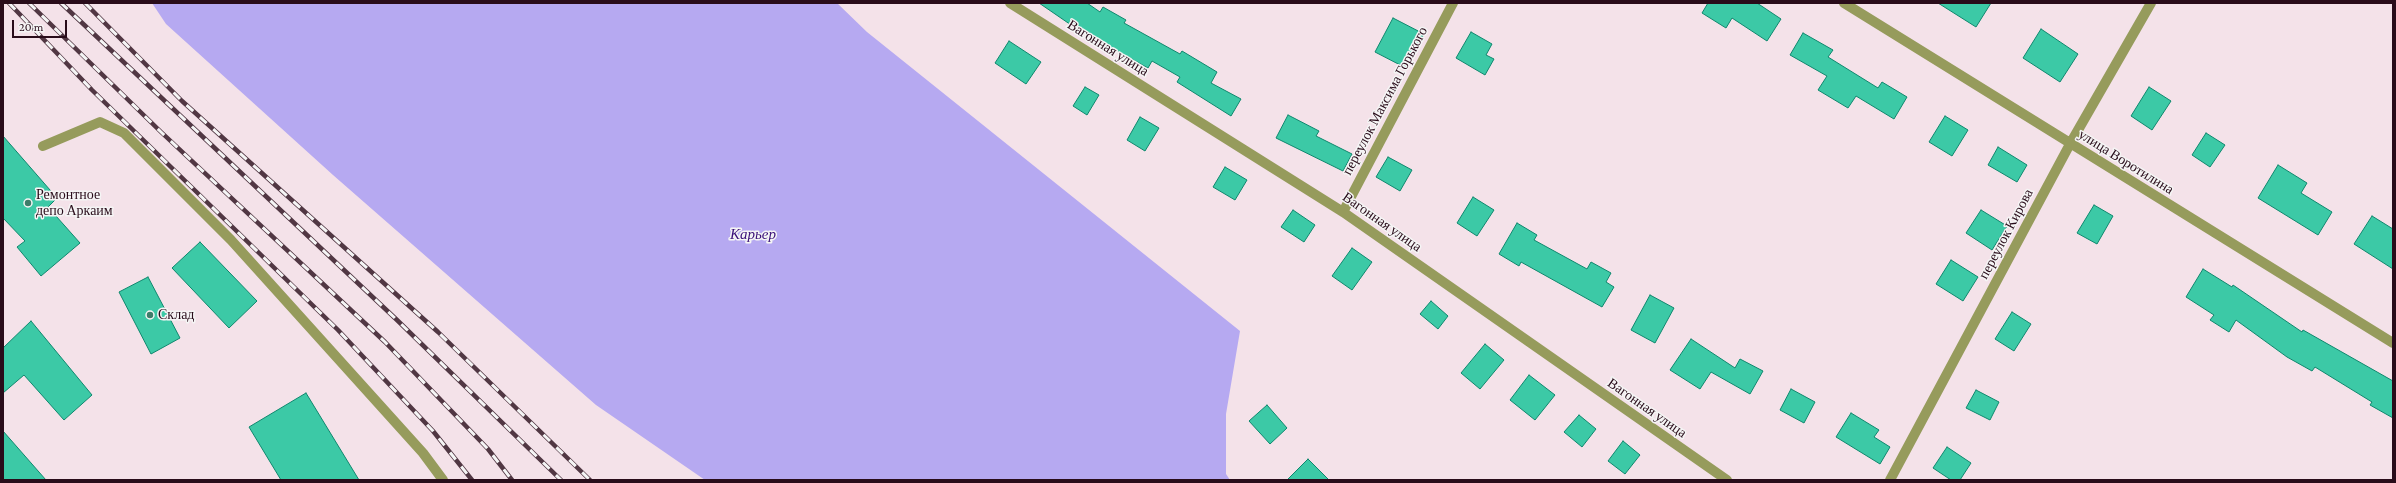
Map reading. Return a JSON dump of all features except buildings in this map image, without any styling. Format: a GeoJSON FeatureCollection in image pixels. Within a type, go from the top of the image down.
{"type":"FeatureCollection","features":[{"type":"Feature","properties":{"kind":"street","name":"Вагонная улица"},"geometry":{"type":"LineString","coordinates":[[1010,3],[1343,212],[1727,480]]}},
{"type":"Feature","properties":{"kind":"street","name":"переулок Максима Горького"},"geometry":{"type":"LineString","coordinates":[[1343,212],[1453,3]]}},
{"type":"Feature","properties":{"kind":"street","name":"улица Воротилина"},"geometry":{"type":"LineString","coordinates":[[1844,3],[2393,343]]}},
{"type":"Feature","properties":{"kind":"street","name":"переулок Кирова"},"geometry":{"type":"LineString","coordinates":[[1890,480],[2070,144],[2151,3]]}},
{"type":"Feature","properties":{"kind":"street"},"geometry":{"type":"LineString","coordinates":[[43,146],[100,122],[124,133],[231,240],[423,453],[443,480]]}},
{"type":"Feature","properties":{"kind":"water","name":"Карьер"},"geometry":{"type":"Polygon","coordinates":[[[152,3],[837,3],[867,32],[1240,331],[1226,414],[1226,474],[1230,480],[705,480],[596,405],[333,175],[166,24],[152,3]]]}},
{"type":"Feature","properties":{"kind":"railway"},"geometry":{"type":"LineString","coordinates":[[9,3],[92,90],[338,330],[433,431],[472,480]]}},
{"type":"Feature","properties":{"kind":"railway"},"geometry":{"type":"LineString","coordinates":[[29,3],[161,132],[385,342],[488,449],[512,480]]}},
{"type":"Feature","properties":{"kind":"railway"},"geometry":{"type":"LineString","coordinates":[[61,3],[397,320],[561,480]]}},
{"type":"Feature","properties":{"kind":"railway"},"geometry":{"type":"LineString","coordinates":[[85,3],[182,101],[438,332],[590,480]]}},
{"type":"Feature","properties":{"kind":"place","name":"Ремонтное депо Аркаим"},"geometry":{"type":"Point","coordinates":[28,203]}},
{"type":"Feature","properties":{"kind":"place","name":"Склад"},"geometry":{"type":"Point","coordinates":[150,315]}}]}
